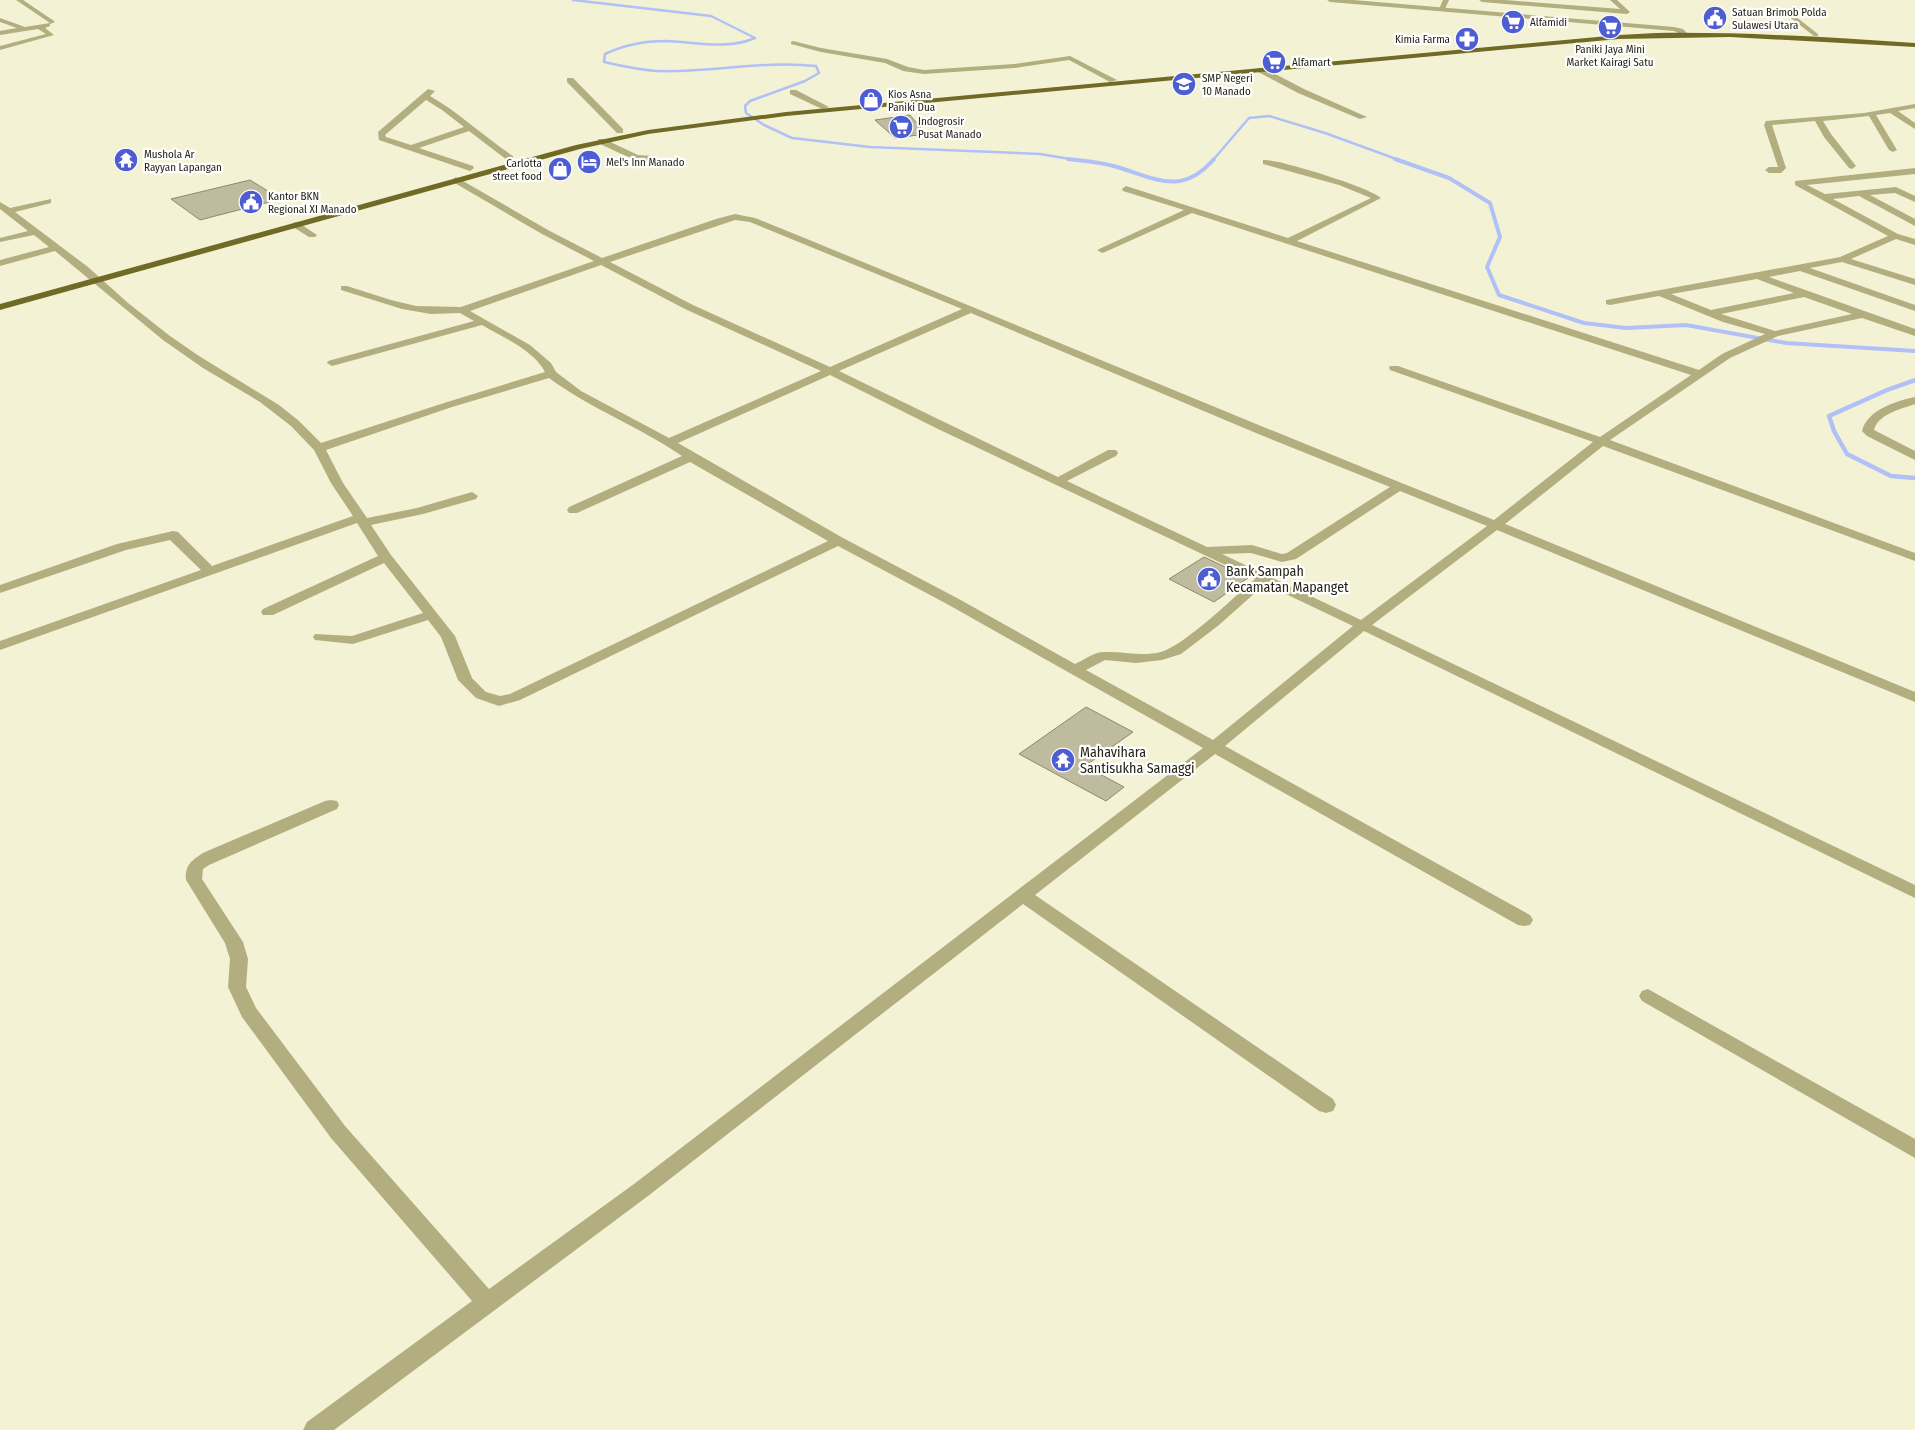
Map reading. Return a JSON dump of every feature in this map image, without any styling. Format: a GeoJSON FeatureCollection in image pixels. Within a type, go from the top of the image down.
{"type":"FeatureCollection","features":[{"type":"Feature","properties":{"kind":"highway"},"geometry":{"type":"LineString","coordinates":[[766,115],[825,107],[941,99],[1113,80],[1634,30],[1915,43]]}},
{"type":"Feature","properties":{"kind":"highway"},"geometry":{"type":"LineString","coordinates":[[0,307],[92,277],[470,168],[620,131],[766,115],[1684,33],[1816,35],[1915,43]]}},
{"type":"Feature","properties":{"kind":"highway"},"geometry":{"type":"LineString","coordinates":[[0,298],[92,277],[296,225],[601,141],[709,121]]}},
{"type":"Feature","properties":{"kind":"street"},"geometry":{"type":"LineString","coordinates":[[0,33],[52,22],[19,0]]}},
{"type":"Feature","properties":{"kind":"street"},"geometry":{"type":"LineString","coordinates":[[1330,0],[1442,9],[1634,30]]}},
{"type":"Feature","properties":{"kind":"street"},"geometry":{"type":"LineString","coordinates":[[1442,9],[1446,0]]}},
{"type":"Feature","properties":{"kind":"street"},"geometry":{"type":"LineString","coordinates":[[1482,0],[1543,3],[1589,10],[1627,12],[1613,0]]}},
{"type":"Feature","properties":{"kind":"street"},"geometry":{"type":"LineString","coordinates":[[1589,10],[1590,0]]}},
{"type":"Feature","properties":{"kind":"street"},"geometry":{"type":"LineString","coordinates":[[1789,14],[1816,35]]}},
{"type":"Feature","properties":{"kind":"street"},"geometry":{"type":"LineString","coordinates":[[0,20],[24,29]]}},
{"type":"Feature","properties":{"kind":"street"},"geometry":{"type":"LineString","coordinates":[[0,48],[51,35],[38,26]]}},
{"type":"Feature","properties":{"kind":"street"},"geometry":{"type":"LineString","coordinates":[[793,43],[821,50],[887,61],[906,69],[924,72],[998,68],[1070,58],[1113,80]]}},
{"type":"Feature","properties":{"kind":"street"},"geometry":{"type":"LineString","coordinates":[[1262,70],[1301,91],[1363,116]]}},
{"type":"Feature","properties":{"kind":"street"},"geometry":{"type":"LineString","coordinates":[[570,80],[620,131]]}},
{"type":"Feature","properties":{"kind":"street"},"geometry":{"type":"LineString","coordinates":[[793,92],[825,107]]}},
{"type":"Feature","properties":{"kind":"street"},"geometry":{"type":"LineString","coordinates":[[470,168],[382,138],[381,134],[428,93],[488,144],[510,158]]}},
{"type":"Feature","properties":{"kind":"street"},"geometry":{"type":"LineString","coordinates":[[408,110],[439,104]]}},
{"type":"Feature","properties":{"kind":"street"},"geometry":{"type":"LineString","coordinates":[[1769,170],[1781,170],[1782,168],[1768,123],[1871,114],[1915,106]]}},
{"type":"Feature","properties":{"kind":"street"},"geometry":{"type":"LineString","coordinates":[[1892,110],[1915,127]]}},
{"type":"Feature","properties":{"kind":"street"},"geometry":{"type":"LineString","coordinates":[[1871,114],[1882,129],[1893,150]]}},
{"type":"Feature","properties":{"kind":"street"},"geometry":{"type":"LineString","coordinates":[[1818,119],[1827,135],[1852,166]]}},
{"type":"Feature","properties":{"kind":"street"},"geometry":{"type":"LineString","coordinates":[[410,148],[470,128]]}},
{"type":"Feature","properties":{"kind":"street"},"geometry":{"type":"LineString","coordinates":[[601,141],[636,156],[653,158]]}},
{"type":"Feature","properties":{"kind":"street"},"geometry":{"type":"LineString","coordinates":[[1266,162],[1357,188],[1374,194],[1377,198],[1289,242]]}},
{"type":"Feature","properties":{"kind":"street"},"geometry":{"type":"LineString","coordinates":[[1915,171],[1798,183],[1895,236],[1915,242]]}},
{"type":"Feature","properties":{"kind":"street"},"geometry":{"type":"LineString","coordinates":[[456,180],[545,232],[689,307],[830,371],[942,427],[1363,625],[1915,892]]}},
{"type":"Feature","properties":{"kind":"street"},"geometry":{"type":"LineString","coordinates":[[1821,196],[1915,188]]}},
{"type":"Feature","properties":{"kind":"street"},"geometry":{"type":"LineString","coordinates":[[1126,189],[1700,374]]}},
{"type":"Feature","properties":{"kind":"street"},"geometry":{"type":"LineString","coordinates":[[1896,190],[1915,199]]}},
{"type":"Feature","properties":{"kind":"street"},"geometry":{"type":"LineString","coordinates":[[1860,193],[1915,223]]}},
{"type":"Feature","properties":{"kind":"street"},"geometry":{"type":"LineString","coordinates":[[9,212],[48,201]]}},
{"type":"Feature","properties":{"kind":"street"},"geometry":{"type":"LineString","coordinates":[[0,205],[196,359],[248,389],[286,416],[319,448],[361,521],[386,557],[448,636],[465,680],[481,695],[499,701],[515,697],[838,541]]}},
{"type":"Feature","properties":{"kind":"street"},"geometry":{"type":"LineString","coordinates":[[1102,250],[1192,210]]}},
{"type":"Feature","properties":{"kind":"street"},"geometry":{"type":"LineString","coordinates":[[344,288],[403,307],[430,311],[462,310],[728,218],[744,218],[971,309],[1260,431],[1496,525],[1915,697]]}},
{"type":"Feature","properties":{"kind":"street"},"geometry":{"type":"LineString","coordinates":[[296,225],[312,235]]}},
{"type":"Feature","properties":{"kind":"street"},"geometry":{"type":"LineString","coordinates":[[2,240],[35,232]]}},
{"type":"Feature","properties":{"kind":"street"},"geometry":{"type":"LineString","coordinates":[[1610,302],[1842,259],[1895,236]]}},
{"type":"Feature","properties":{"kind":"street"},"geometry":{"type":"LineString","coordinates":[[0,263],[55,248]]}},
{"type":"Feature","properties":{"kind":"street"},"geometry":{"type":"LineString","coordinates":[[1842,259],[1913,279]]}},
{"type":"Feature","properties":{"kind":"street"},"geometry":{"type":"LineString","coordinates":[[1801,268],[1915,308]]}},
{"type":"Feature","properties":{"kind":"street"},"geometry":{"type":"LineString","coordinates":[[1758,276],[1805,294],[1913,329]]}},
{"type":"Feature","properties":{"kind":"street"},"geometry":{"type":"LineString","coordinates":[[1660,293],[1709,313],[1775,334]]}},
{"type":"Feature","properties":{"kind":"street"},"geometry":{"type":"LineString","coordinates":[[1709,313],[1805,294]]}},
{"type":"Feature","properties":{"kind":"street"},"geometry":{"type":"LineString","coordinates":[[669,442],[971,309]]}},
{"type":"Feature","properties":{"kind":"street"},"geometry":{"type":"LineString","coordinates":[[462,310],[536,354],[550,368],[551,374],[577,393],[669,442],[691,457],[838,541],[952,601],[1524,920]]}},
{"type":"Feature","properties":{"kind":"street"},"geometry":{"type":"LineString","coordinates":[[314,1430],[640,1190],[1213,748],[1363,625],[1496,525],[1601,441],[1726,356],[1775,334],[1865,314]]}},
{"type":"Feature","properties":{"kind":"street"},"geometry":{"type":"LineString","coordinates":[[332,363],[482,322]]}},
{"type":"Feature","properties":{"kind":"street"},"geometry":{"type":"LineString","coordinates":[[1394,368],[1601,441],[1915,557]]}},
{"type":"Feature","properties":{"kind":"street"},"geometry":{"type":"LineString","coordinates":[[319,448],[448,405],[551,374]]}},
{"type":"Feature","properties":{"kind":"street"},"geometry":{"type":"LineString","coordinates":[[1915,400],[1878,416],[1871,421],[1868,428],[1868,431],[1872,434],[1915,456]]}},
{"type":"Feature","properties":{"kind":"street"},"geometry":{"type":"LineString","coordinates":[[1059,481],[1112,453]]}},
{"type":"Feature","properties":{"kind":"street"},"geometry":{"type":"LineString","coordinates":[[573,510],[691,457]]}},
{"type":"Feature","properties":{"kind":"street"},"geometry":{"type":"LineString","coordinates":[[1205,550],[1252,548],[1282,558],[1291,556],[1399,486]]}},
{"type":"Feature","properties":{"kind":"street"},"geometry":{"type":"LineString","coordinates":[[0,646],[209,571],[361,521],[419,511],[472,496]]}},
{"type":"Feature","properties":{"kind":"street"},"geometry":{"type":"LineString","coordinates":[[0,589],[122,547],[173,535],[209,571]]}},
{"type":"Feature","properties":{"kind":"street"},"geometry":{"type":"LineString","coordinates":[[268,612],[386,557]]}},
{"type":"Feature","properties":{"kind":"street"},"geometry":{"type":"LineString","coordinates":[[1074,670],[1103,656],[1136,658],[1162,656],[1176,651],[1214,622],[1264,578]]}},
{"type":"Feature","properties":{"kind":"street"},"geometry":{"type":"LineString","coordinates":[[320,637],[353,640],[431,615]]}},
{"type":"Feature","properties":{"kind":"street"},"geometry":{"type":"LineString","coordinates":[[331,805],[211,856],[197,864],[193,872],[194,880],[234,942],[239,959],[237,987],[249,1012],[338,1132],[487,1302]]}},
{"type":"Feature","properties":{"kind":"street"},"geometry":{"type":"LineString","coordinates":[[1023,895],[1326,1105]]}},
{"type":"Feature","properties":{"kind":"street"},"geometry":{"type":"LineString","coordinates":[[1648,996],[1915,1149]]}},
{"type":"Feature","properties":{"kind":"building","name":"Indogrosir Pusat Manado"},"geometry":{"type":"Polygon","coordinates":[[[910,115],[926,134],[895,138],[875,120],[910,115]]]}},
{"type":"Feature","properties":{"kind":"building","name":"Kantor BKN Regional XI Manado"},"geometry":{"type":"Polygon","coordinates":[[[250,180],[281,199],[200,220],[171,199],[250,180]]]}},
{"type":"Feature","properties":{"kind":"building","name":"Bank Sampah Kecamatan Mapanget"},"geometry":{"type":"Polygon","coordinates":[[[1204,557],[1248,578],[1214,602],[1169,579],[1204,557]]]}},
{"type":"Feature","properties":{"kind":"building","name":"Mahavihara Santisukha Samaggi"},"geometry":{"type":"Polygon","coordinates":[[[1086,707],[1133,732],[1085,766],[1124,787],[1106,801],[1019,754],[1086,707]]]}},
{"type":"Feature","properties":{"kind":"waterway"},"geometry":{"type":"LineString","coordinates":[[573,0],[711,16],[755,38],[734,44],[666,41],[642,43],[605,54],[604,62],[657,71],[757,65],[816,66],[819,73],[805,81],[750,101],[745,106],[746,113],[764,125],[792,138],[870,147],[1040,154],[1075,160]]}},
{"type":"Feature","properties":{"kind":"waterway"},"geometry":{"type":"LineString","coordinates":[[1213,160],[1249,118],[1269,116],[1325,133],[1399,160]]}},
{"type":"Feature","properties":{"kind":"waterway"},"geometry":{"type":"LineString","coordinates":[[1068,159],[1075,160]]}},
{"type":"Feature","properties":{"kind":"waterway"},"geometry":{"type":"LineString","coordinates":[[1395,159],[1449,178],[1490,203],[1500,237],[1487,267],[1499,295],[1584,323],[1626,328],[1686,325],[1786,343],[1915,351]]}},
{"type":"Feature","properties":{"kind":"waterway"},"geometry":{"type":"LineString","coordinates":[[1075,160],[1105,164],[1157,179],[1180,181],[1191,178],[1213,160]]}},
{"type":"Feature","properties":{"kind":"waterway"},"geometry":{"type":"LineString","coordinates":[[1915,380],[1887,390],[1829,416],[1834,431],[1847,454],[1891,476],[1915,478]]}},
{"type":"Feature","properties":{"kind":"place","name":"Satuan Brimob Polda Sulawesi Utara"},"geometry":{"type":"Point","coordinates":[1715,18]}},
{"type":"Feature","properties":{"kind":"place","name":"Alfamidi"},"geometry":{"type":"Point","coordinates":[1513,22]}},
{"type":"Feature","properties":{"kind":"place","name":"Paniki Jaya Mini Market Kairagi Satu"},"geometry":{"type":"Point","coordinates":[1610,27]}},
{"type":"Feature","properties":{"kind":"place","name":"Kimia Farma"},"geometry":{"type":"Point","coordinates":[1467,39]}},
{"type":"Feature","properties":{"kind":"place","name":"Alfamart"},"geometry":{"type":"Point","coordinates":[1274,62]}},
{"type":"Feature","properties":{"kind":"place","name":"SMP Negeri 10 Manado"},"geometry":{"type":"Point","coordinates":[1184,84]}},
{"type":"Feature","properties":{"kind":"place","name":"Kios Asna Paniki Dua"},"geometry":{"type":"Point","coordinates":[871,100]}},
{"type":"Feature","properties":{"kind":"place","name":"Indogrosir Pusat Manado"},"geometry":{"type":"Point","coordinates":[901,127]}},
{"type":"Feature","properties":{"kind":"place","name":"Mushola Ar Rayyan Lapangan"},"geometry":{"type":"Point","coordinates":[126,160]}},
{"type":"Feature","properties":{"kind":"place","name":"Mel's Inn Manado"},"geometry":{"type":"Point","coordinates":[589,162]}},
{"type":"Feature","properties":{"kind":"place","name":"Carlotta street food"},"geometry":{"type":"Point","coordinates":[560,169]}},
{"type":"Feature","properties":{"kind":"place","name":"Kantor BKN Regional XI Manado"},"geometry":{"type":"Point","coordinates":[251,202]}},
{"type":"Feature","properties":{"kind":"place","name":"Bank Sampah Kecamatan Mapanget"},"geometry":{"type":"Point","coordinates":[1209,579]}},
{"type":"Feature","properties":{"kind":"place","name":"Mahavihara Santisukha Samaggi"},"geometry":{"type":"Point","coordinates":[1063,760]}}]}
